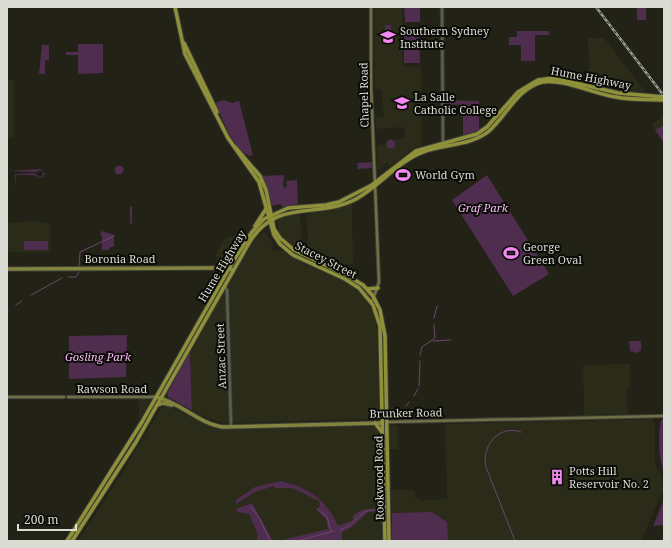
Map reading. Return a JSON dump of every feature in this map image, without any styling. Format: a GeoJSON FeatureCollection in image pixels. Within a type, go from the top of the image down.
{"type":"FeatureCollection","features":[{"type":"Feature","properties":{"kind":"highway","name":"Stacey Street"},"geometry":{"type":"LineString","coordinates":[[176,7],[186,49],[214,106],[218,118],[235,148],[257,178],[266,208],[277,234],[288,246],[353,278],[373,296]]}},
{"type":"Feature","properties":{"kind":"highway","name":"Hume Highway"},"geometry":{"type":"LineString","coordinates":[[67,541],[158,398],[224,286],[247,239],[270,218],[292,211],[325,209],[340,206],[362,195],[405,158],[422,150],[471,136],[482,131],[518,92],[532,82],[541,79],[554,78],[624,94],[664,98]]}},
{"type":"Feature","properties":{"kind":"highway","name":"Hume Highway"},"geometry":{"type":"LineString","coordinates":[[422,150],[479,137],[493,126],[524,92],[540,83],[559,83],[616,98],[664,98]]}},
{"type":"Feature","properties":{"kind":"highway","name":"Stacey Street"},"geometry":{"type":"LineString","coordinates":[[235,148],[260,176],[266,190],[274,235],[290,253],[353,283],[372,302]]}},
{"type":"Feature","properties":{"kind":"highway"},"geometry":{"type":"LineString","coordinates":[[247,239],[266,208]]}},
{"type":"Feature","properties":{"kind":"highway","name":"Hume Highway"},"geometry":{"type":"LineString","coordinates":[[73,541],[81,526],[130,451],[156,406],[158,398],[224,277],[253,236],[270,218]]}},
{"type":"Feature","properties":{"kind":"highway"},"geometry":{"type":"LineString","coordinates":[[263,225],[274,235]]}},
{"type":"Feature","properties":{"kind":"highway"},"geometry":{"type":"LineString","coordinates":[[367,289],[375,290],[378,288]]}},
{"type":"Feature","properties":{"kind":"highway","name":"Rookwood Road"},"geometry":{"type":"LineString","coordinates":[[373,296],[380,310],[384,327],[383,433],[385,541]]}},
{"type":"Feature","properties":{"kind":"highway","name":"Rookwood Road"},"geometry":{"type":"LineString","coordinates":[[372,302],[380,326],[389,541]]}},
{"type":"Feature","properties":{"kind":"highway"},"geometry":{"type":"LineString","coordinates":[[375,423],[381,428],[383,433]]}},
{"type":"Feature","properties":{"kind":"highway"},"geometry":{"type":"LineString","coordinates":[[379,488],[384,499]]}},
{"type":"Feature","properties":{"kind":"main road","name":"Chapel Road"},"geometry":{"type":"LineString","coordinates":[[371,7],[371,87],[376,184]]}},
{"type":"Feature","properties":{"kind":"main road"},"geometry":{"type":"LineString","coordinates":[[376,184],[378,288]]}},
{"type":"Feature","properties":{"kind":"main road"},"geometry":{"type":"LineString","coordinates":[[219,268],[224,272],[224,277]]}},
{"type":"Feature","properties":{"kind":"main road","name":"Boronia Road"},"geometry":{"type":"LineString","coordinates":[[7,269],[231,269]]}},
{"type":"Feature","properties":{"kind":"main road","name":"Rookwood Road"},"geometry":{"type":"LineString","coordinates":[[372,302],[373,296],[378,288]]}},
{"type":"Feature","properties":{"kind":"main road","name":"Rawson Road"},"geometry":{"type":"LineString","coordinates":[[7,397],[64,397],[66,399],[68,397],[158,398]]}},
{"type":"Feature","properties":{"kind":"main road","name":"Brunker Road"},"geometry":{"type":"LineString","coordinates":[[158,398],[180,407],[214,425],[231,426],[664,416]]}},
{"type":"Feature","properties":{"kind":"main road"},"geometry":{"type":"LineString","coordinates":[[156,406],[163,403],[180,407]]}},
{"type":"Feature","properties":{"kind":"street"},"geometry":{"type":"LineString","coordinates":[[442,7],[443,143]]}},
{"type":"Feature","properties":{"kind":"street","name":"Anzac Street"},"geometry":{"type":"LineString","coordinates":[[224,286],[227,290],[231,426]]}},
{"type":"Feature","properties":{"kind":"shaded area"},"geometry":{"type":"Polygon","coordinates":[[[374,7],[402,7],[403,67],[421,67],[422,145],[414,148],[389,167],[388,162],[378,170],[377,146],[405,137],[404,127],[376,129],[376,117],[384,116],[381,89],[375,89],[374,7]]]}},
{"type":"Feature","properties":{"kind":"shaded area"},"geometry":{"type":"Polygon","coordinates":[[[588,38],[604,38],[645,91],[629,92],[589,82],[588,38]]]}},
{"type":"Feature","properties":{"kind":"shaded area"},"geometry":{"type":"Polygon","coordinates":[[[7,80],[14,80],[14,138],[7,138],[7,80]]]}},
{"type":"Feature","properties":{"kind":"shaded area"},"geometry":{"type":"Polygon","coordinates":[[[664,116],[664,125],[655,130],[652,124],[664,116]]]}},
{"type":"Feature","properties":{"kind":"shaded area"},"geometry":{"type":"Polygon","coordinates":[[[352,203],[353,264],[329,264],[308,254],[307,214],[333,210],[352,203]]]}},
{"type":"Feature","properties":{"kind":"shaded area"},"geometry":{"type":"Polygon","coordinates":[[[300,213],[302,238],[297,243],[296,249],[279,234],[277,219],[300,213]]]}},
{"type":"Feature","properties":{"kind":"shaded area"},"geometry":{"type":"Polygon","coordinates":[[[31,221],[50,223],[50,253],[7,252],[7,223],[31,221]]]}},
{"type":"Feature","properties":{"kind":"shaded area"},"geometry":{"type":"Polygon","coordinates":[[[264,232],[273,243],[273,251],[284,251],[302,262],[302,264],[310,266],[349,284],[363,295],[374,313],[377,332],[379,419],[223,423],[209,419],[192,410],[190,350],[246,252],[252,243],[264,232]]]}},
{"type":"Feature","properties":{"kind":"shaded area"},"geometry":{"type":"Polygon","coordinates":[[[231,236],[244,238],[228,264],[217,264],[216,255],[219,248],[225,239],[231,236]]]}},
{"type":"Feature","properties":{"kind":"shaded area"},"geometry":{"type":"Polygon","coordinates":[[[630,364],[630,387],[628,387],[626,396],[628,414],[584,415],[583,365],[630,364]]]}},
{"type":"Feature","properties":{"kind":"shaded area"},"geometry":{"type":"Polygon","coordinates":[[[139,399],[151,399],[140,421],[139,421],[139,399]]]}},
{"type":"Feature","properties":{"kind":"shaded area"},"geometry":{"type":"Polygon","coordinates":[[[163,405],[166,405],[216,429],[376,426],[379,431],[380,484],[377,484],[382,508],[382,541],[78,541],[127,465],[163,405]]]}},
{"type":"Feature","properties":{"kind":"shaded area"},"geometry":{"type":"Polygon","coordinates":[[[399,407],[399,419],[388,419],[388,408],[399,407]]]}},
{"type":"Feature","properties":{"kind":"shaded area"},"geometry":{"type":"Polygon","coordinates":[[[652,419],[655,423],[655,464],[664,481],[664,488],[641,541],[392,541],[391,490],[415,490],[415,498],[419,498],[419,500],[447,499],[445,424],[652,419]]]}},
{"type":"Feature","properties":{"kind":"shaded area"},"geometry":{"type":"Polygon","coordinates":[[[398,425],[398,449],[390,449],[389,426],[398,425]]]}},
{"type":"Feature","properties":{"kind":"green space"},"geometry":{"type":"Polygon","coordinates":[[[404,7],[420,7],[420,22],[405,22],[404,7]]]}},
{"type":"Feature","properties":{"kind":"green space"},"geometry":{"type":"Polygon","coordinates":[[[637,7],[646,7],[646,20],[637,20],[637,7]]]}},
{"type":"Feature","properties":{"kind":"green space"},"geometry":{"type":"Polygon","coordinates":[[[385,25],[391,25],[391,38],[385,38],[385,25]]]}},
{"type":"Feature","properties":{"kind":"green space"},"geometry":{"type":"Polygon","coordinates":[[[404,31],[419,31],[420,63],[404,63],[404,31]]]}},
{"type":"Feature","properties":{"kind":"green space"},"geometry":{"type":"Polygon","coordinates":[[[517,31],[549,31],[549,35],[535,35],[535,61],[521,61],[521,45],[509,45],[509,37],[517,37],[517,31]]]}},
{"type":"Feature","properties":{"kind":"green space"},"geometry":{"type":"Polygon","coordinates":[[[78,44],[103,44],[103,73],[78,74],[78,55],[66,55],[66,52],[78,52],[78,44]]]}},
{"type":"Feature","properties":{"kind":"green space"},"geometry":{"type":"Polygon","coordinates":[[[42,45],[49,45],[49,60],[45,60],[45,74],[39,74],[42,45]]]}},
{"type":"Feature","properties":{"kind":"green space"},"geometry":{"type":"Polygon","coordinates":[[[224,100],[232,103],[239,101],[253,155],[249,156],[237,146],[225,126],[216,104],[217,102],[224,100]]]}},
{"type":"Feature","properties":{"kind":"green space"},"geometry":{"type":"Polygon","coordinates":[[[445,100],[479,101],[479,130],[463,136],[463,105],[445,104],[445,100]]]}},
{"type":"Feature","properties":{"kind":"green space"},"geometry":{"type":"Polygon","coordinates":[[[664,125],[664,143],[655,130],[664,125]]]}},
{"type":"Feature","properties":{"kind":"green space"},"geometry":{"type":"Polygon","coordinates":[[[389,140],[393,140],[395,144],[393,148],[389,148],[387,146],[387,142],[389,140]]]}},
{"type":"Feature","properties":{"kind":"green space"},"geometry":{"type":"Polygon","coordinates":[[[372,162],[372,168],[358,169],[357,163],[372,162]]]}},
{"type":"Feature","properties":{"kind":"green space"},"geometry":{"type":"Polygon","coordinates":[[[117,166],[121,166],[123,170],[121,174],[117,174],[115,172],[115,168],[117,166]]]}},
{"type":"Feature","properties":{"kind":"green space"},"geometry":{"type":"Polygon","coordinates":[[[41,169],[45,174],[42,178],[33,175],[16,175],[15,189],[15,174],[34,173],[40,177],[43,175],[43,172],[40,170],[37,172],[7,171],[41,169]]]}},
{"type":"Feature","properties":{"kind":"green space"},"geometry":{"type":"Polygon","coordinates":[[[284,175],[283,186],[285,188],[287,186],[286,181],[297,180],[298,204],[282,207],[281,204],[270,206],[262,176],[284,175]]]}},
{"type":"Feature","properties":{"kind":"green space","name":"Graf Park"},"geometry":{"type":"Polygon","coordinates":[[[487,175],[549,274],[513,296],[452,200],[487,175]]]}},
{"type":"Feature","properties":{"kind":"green space"},"geometry":{"type":"Polygon","coordinates":[[[102,231],[114,235],[114,247],[110,247],[109,250],[102,250],[102,237],[100,234],[102,231]]]}},
{"type":"Feature","properties":{"kind":"green space"},"geometry":{"type":"Polygon","coordinates":[[[24,241],[48,241],[48,250],[24,250],[24,241]]]}},
{"type":"Feature","properties":{"kind":"green space","name":"Gosling Park"},"geometry":{"type":"Polygon","coordinates":[[[127,335],[126,377],[69,379],[69,336],[127,335]]]}},
{"type":"Feature","properties":{"kind":"green space"},"geometry":{"type":"Polygon","coordinates":[[[629,341],[641,341],[641,350],[637,353],[630,351],[629,341]]]}},
{"type":"Feature","properties":{"kind":"green space"},"geometry":{"type":"Polygon","coordinates":[[[190,350],[192,410],[168,397],[167,394],[190,350]]]}},
{"type":"Feature","properties":{"kind":"green space"},"geometry":{"type":"Polygon","coordinates":[[[661,420],[664,420],[664,471],[659,446],[661,420]]]}},
{"type":"Feature","properties":{"kind":"green space"},"geometry":{"type":"Polygon","coordinates":[[[281,481],[300,487],[316,496],[328,509],[338,526],[353,520],[353,515],[362,510],[382,509],[382,511],[368,512],[352,527],[342,532],[342,541],[278,541],[328,529],[326,519],[317,510],[320,505],[319,501],[292,488],[275,488],[274,486],[255,492],[236,504],[236,500],[255,487],[281,481]]]}},
{"type":"Feature","properties":{"kind":"green space"},"geometry":{"type":"Polygon","coordinates":[[[664,499],[664,525],[653,526],[664,499]]]}},
{"type":"Feature","properties":{"kind":"green space"},"geometry":{"type":"Polygon","coordinates":[[[252,503],[273,541],[257,541],[257,532],[249,514],[237,512],[236,509],[252,503]]]}},
{"type":"Feature","properties":{"kind":"green space"},"geometry":{"type":"Polygon","coordinates":[[[432,512],[447,522],[448,541],[392,541],[392,513],[432,512]]]}},
{"type":"Feature","properties":{"kind":"waterway"},"geometry":{"type":"LineString","coordinates":[[131,207],[131,223]]}},
{"type":"Feature","properties":{"kind":"waterway"},"geometry":{"type":"LineString","coordinates":[[79,266],[80,252],[114,236]]}},
{"type":"Feature","properties":{"kind":"waterway"},"geometry":{"type":"LineString","coordinates":[[68,277],[76,277],[79,272]]}},
{"type":"Feature","properties":{"kind":"waterway"},"geometry":{"type":"LineString","coordinates":[[31,295],[62,278]]}},
{"type":"Feature","properties":{"kind":"waterway"},"geometry":{"type":"LineString","coordinates":[[16,305],[22,301]]}},
{"type":"Feature","properties":{"kind":"waterway"},"geometry":{"type":"LineString","coordinates":[[434,318],[437,306]]}},
{"type":"Feature","properties":{"kind":"waterway"},"geometry":{"type":"LineString","coordinates":[[420,355],[422,347],[435,338],[434,324]]}},
{"type":"Feature","properties":{"kind":"waterway"},"geometry":{"type":"LineString","coordinates":[[433,341],[451,340]]}},
{"type":"Feature","properties":{"kind":"waterway"},"geometry":{"type":"LineString","coordinates":[[419,386],[420,361]]}},
{"type":"Feature","properties":{"kind":"waterway"},"geometry":{"type":"LineString","coordinates":[[414,396],[418,389]]}},
{"type":"Feature","properties":{"kind":"waterway"},"geometry":{"type":"LineString","coordinates":[[406,406],[409,402]]}},
{"type":"Feature","properties":{"kind":"waterway"},"geometry":{"type":"LineString","coordinates":[[515,541],[486,467],[485,459],[489,445],[499,434],[513,430],[521,432]]}},
{"type":"Feature","properties":{"kind":"waterway"},"geometry":{"type":"LineString","coordinates":[[251,507],[260,519],[270,541]]}},
{"type":"Feature","properties":{"kind":"waterway"},"geometry":{"type":"LineString","coordinates":[[317,509],[327,517],[331,531]]}},
{"type":"Feature","properties":{"kind":"waterway"},"geometry":{"type":"LineString","coordinates":[[340,530],[349,526],[368,510],[382,510]]}},
{"type":"Feature","properties":{"kind":"waterway"},"geometry":{"type":"LineString","coordinates":[[297,541],[334,531]]}},
{"type":"Feature","properties":{"kind":"railway"},"geometry":{"type":"LineString","coordinates":[[596,7],[664,96]]}},
{"type":"Feature","properties":{"kind":"place","name":"Southern Sydney Institute"},"geometry":{"type":"Point","coordinates":[388,37]}},
{"type":"Feature","properties":{"kind":"place","name":"La Salle Catholic College"},"geometry":{"type":"Point","coordinates":[402,103]}},
{"type":"Feature","properties":{"kind":"place","name":"World Gym"},"geometry":{"type":"Point","coordinates":[403,175]}},
{"type":"Feature","properties":{"kind":"place","name":"George Green Oval"},"geometry":{"type":"Point","coordinates":[511,253]}},
{"type":"Feature","properties":{"kind":"place","name":"Potts Hill Reservoir No. 2"},"geometry":{"type":"Point","coordinates":[557,477]}}]}
